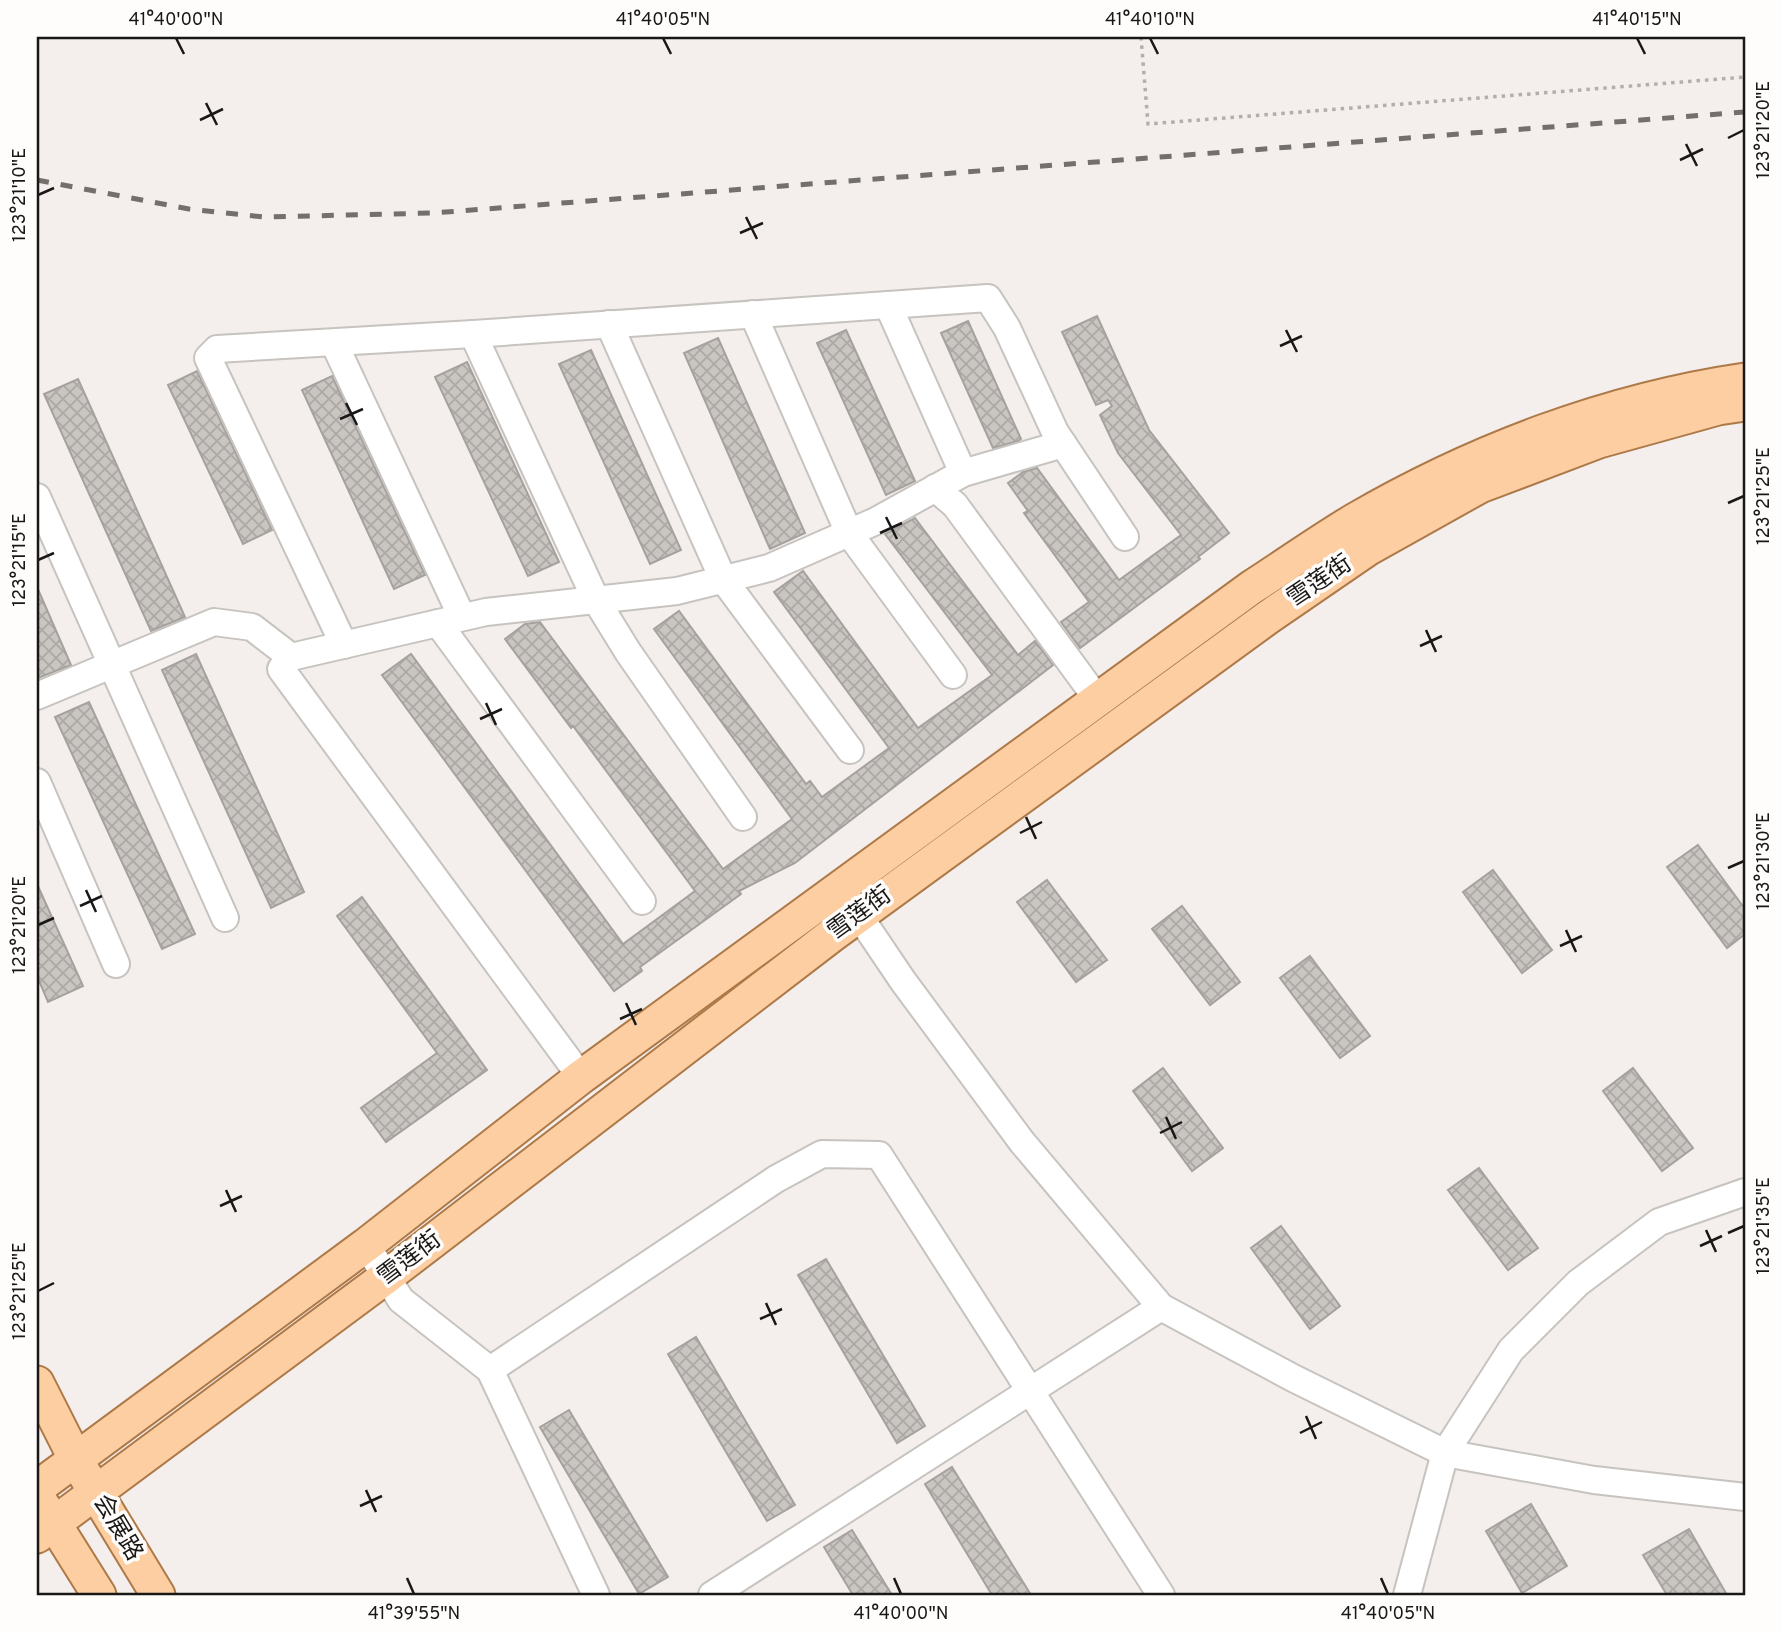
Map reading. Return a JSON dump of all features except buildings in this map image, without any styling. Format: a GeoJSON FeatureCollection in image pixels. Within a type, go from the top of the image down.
{"type":"FeatureCollection","features":[{"type":"Feature","properties":{"kind":"main road","name":"雪莲街"},"geometry":{"type":"LineString","coordinates":[[37,1488],[366,1245],[581,1077],[1252,587],[1354,521],[1473,459],[1591,415],[1713,385],[1745,380]]}},
{"type":"Feature","properties":{"kind":"main road","name":"雪莲街"},"geometry":{"type":"LineString","coordinates":[[43,1518],[96,1493],[386,1277],[859,915],[1267,618],[1369,548],[1480,486],[1599,441],[1718,408],[1745,404]]}},
{"type":"Feature","properties":{"kind":"main road","name":"会展路"},"geometry":{"type":"LineString","coordinates":[[37,1383],[76,1460],[158,1595]]}},
{"type":"Feature","properties":{"kind":"main road","name":"会展路"},"geometry":{"type":"LineString","coordinates":[[43,1518],[99,1595]]}},
{"type":"Feature","properties":{"kind":"street"},"geometry":{"type":"LineString","coordinates":[[344,645],[208,358],[217,349],[988,298],[1007,328],[1055,432],[1125,537]]}},
{"type":"Feature","properties":{"kind":"street"},"geometry":{"type":"LineString","coordinates":[[888,304],[963,473]]}},
{"type":"Feature","properties":{"kind":"street"},"geometry":{"type":"LineString","coordinates":[[752,314],[849,533],[953,675]]}},
{"type":"Feature","properties":{"kind":"street"},"geometry":{"type":"LineString","coordinates":[[609,324],[723,579],[850,750]]}},
{"type":"Feature","properties":{"kind":"street"},"geometry":{"type":"LineString","coordinates":[[473,334],[596,600],[628,652],[743,817]]}},
{"type":"Feature","properties":{"kind":"street"},"geometry":{"type":"LineString","coordinates":[[334,343],[450,620],[642,901]]}},
{"type":"Feature","properties":{"kind":"street"},"geometry":{"type":"LineString","coordinates":[[581,1077],[281,669],[291,657],[486,612],[677,592],[768,568],[876,521],[963,473],[1063,444]]}},
{"type":"Feature","properties":{"kind":"street"},"geometry":{"type":"LineString","coordinates":[[935,488],[954,505],[1098,700]]}},
{"type":"Feature","properties":{"kind":"street"},"geometry":{"type":"LineString","coordinates":[[37,497],[225,918]]}},
{"type":"Feature","properties":{"kind":"street"},"geometry":{"type":"LineString","coordinates":[[37,696],[214,622],[252,627],[291,657]]}},
{"type":"Feature","properties":{"kind":"street"},"geometry":{"type":"LineString","coordinates":[[37,782],[116,964]]}},
{"type":"Feature","properties":{"kind":"street"},"geometry":{"type":"LineString","coordinates":[[840,887],[903,981],[1022,1142],[1161,1307],[1293,1378],[1445,1453],[1594,1480],[1745,1497]]}},
{"type":"Feature","properties":{"kind":"street"},"geometry":{"type":"LineString","coordinates":[[490,1370],[776,1179],[822,1154],[879,1155],[1161,1595]]}},
{"type":"Feature","properties":{"kind":"street"},"geometry":{"type":"LineString","coordinates":[[1407,1595],[1445,1453],[1511,1350],[1578,1283],[1659,1222],[1745,1192]]}},
{"type":"Feature","properties":{"kind":"street"},"geometry":{"type":"LineString","coordinates":[[366,1245],[401,1300],[490,1370],[596,1595]]}},
{"type":"Feature","properties":{"kind":"street"},"geometry":{"type":"LineString","coordinates":[[712,1595],[1161,1307]]}},
{"type":"Feature","properties":{"kind":"path"},"geometry":{"type":"LineString","coordinates":[[1141,37],[1148,124],[1745,77]]}},
{"type":"Feature","properties":{"kind":"railway"},"geometry":{"type":"LineString","coordinates":[[37,180],[189,209],[264,217],[433,213],[1745,112]]}}]}
